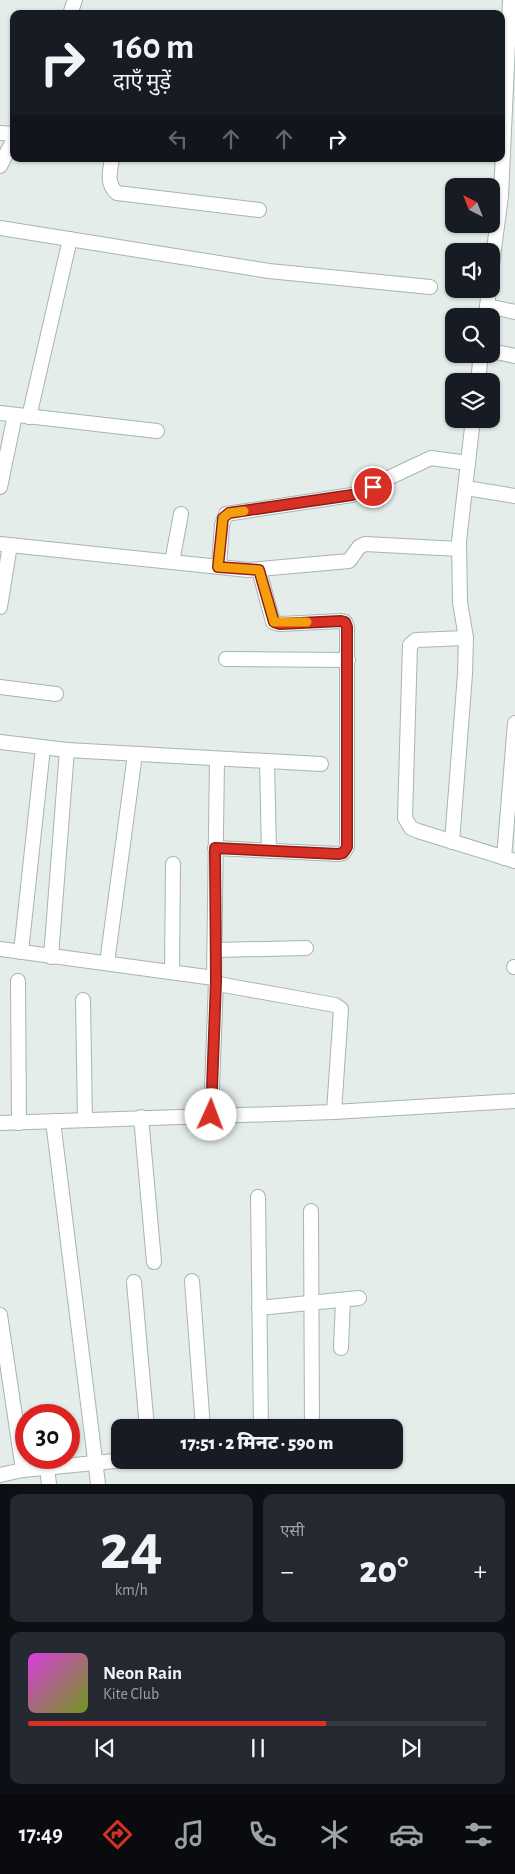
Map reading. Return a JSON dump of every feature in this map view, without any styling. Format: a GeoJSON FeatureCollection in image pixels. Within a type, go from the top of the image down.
{"type":"FeatureCollection","features":[{"type":"Feature","properties":{"kind":"street"},"geometry":{"type":"LineString","coordinates":[[505,109],[510,0]]}},
{"type":"Feature","properties":{"kind":"street"},"geometry":{"type":"LineString","coordinates":[[0,166],[10,147]]}},
{"type":"Feature","properties":{"kind":"street"},"geometry":{"type":"LineString","coordinates":[[112,162],[109,181],[112,189],[117,193],[260,210]]}},
{"type":"Feature","properties":{"kind":"street"},"geometry":{"type":"LineString","coordinates":[[495,243],[501,196],[503,162]]}},
{"type":"Feature","properties":{"kind":"street"},"geometry":{"type":"LineString","coordinates":[[0,228],[269,271],[430,287]]}},
{"type":"Feature","properties":{"kind":"street"},"geometry":{"type":"LineString","coordinates":[[0,487],[22,416],[70,240]]}},
{"type":"Feature","properties":{"kind":"street"},"geometry":{"type":"LineString","coordinates":[[500,311],[515,312]]}},
{"type":"Feature","properties":{"kind":"street"},"geometry":{"type":"LineString","coordinates":[[500,353],[515,356]]}},
{"type":"Feature","properties":{"kind":"street"},"geometry":{"type":"LineString","coordinates":[[0,413],[157,431]]}},
{"type":"Feature","properties":{"kind":"street"},"geometry":{"type":"LineString","coordinates":[[452,842],[466,638],[460,602],[460,549],[472,428]]}},
{"type":"Feature","properties":{"kind":"street"},"geometry":{"type":"LineString","coordinates":[[218,567],[222,525],[226,514],[352,495],[431,458],[468,463]]}},
{"type":"Feature","properties":{"kind":"street"},"geometry":{"type":"LineString","coordinates":[[466,488],[515,496]]}},
{"type":"Feature","properties":{"kind":"street"},"geometry":{"type":"LineString","coordinates":[[172,562],[181,514]]}},
{"type":"Feature","properties":{"kind":"street"},"geometry":{"type":"LineString","coordinates":[[0,607],[5,545],[259,570],[349,561],[358,547],[365,544],[460,549]]}},
{"type":"Feature","properties":{"kind":"street"},"geometry":{"type":"LineString","coordinates":[[215,848],[338,854],[346,850],[348,632],[345,622],[280,624],[274,622],[259,570]]}},
{"type":"Feature","properties":{"kind":"street"},"geometry":{"type":"LineString","coordinates":[[466,638],[416,640],[413,641],[409,648],[405,818],[411,828],[418,832],[510,859],[515,723]]}},
{"type":"Feature","properties":{"kind":"street"},"geometry":{"type":"LineString","coordinates":[[226,659],[348,660]]}},
{"type":"Feature","properties":{"kind":"street"},"geometry":{"type":"LineString","coordinates":[[0,687],[56,694]]}},
{"type":"Feature","properties":{"kind":"street"},"geometry":{"type":"LineString","coordinates":[[0,742],[67,750],[321,764]]}},
{"type":"Feature","properties":{"kind":"street"},"geometry":{"type":"LineString","coordinates":[[21,952],[43,748]]}},
{"type":"Feature","properties":{"kind":"street"},"geometry":{"type":"LineString","coordinates":[[51,957],[67,750]]}},
{"type":"Feature","properties":{"kind":"street"},"geometry":{"type":"LineString","coordinates":[[107,963],[135,754]]}},
{"type":"Feature","properties":{"kind":"street"},"geometry":{"type":"LineString","coordinates":[[211,1115],[215,980],[217,759]]}},
{"type":"Feature","properties":{"kind":"street"},"geometry":{"type":"LineString","coordinates":[[266,761],[269,850]]}},
{"type":"Feature","properties":{"kind":"street"},"geometry":{"type":"LineString","coordinates":[[172,972],[173,864]]}},
{"type":"Feature","properties":{"kind":"street"},"geometry":{"type":"LineString","coordinates":[[215,950],[306,948]]}},
{"type":"Feature","properties":{"kind":"street"},"geometry":{"type":"LineString","coordinates":[[0,949],[172,972],[215,980],[218,984],[335,1005],[340,1008],[334,1112]]}},
{"type":"Feature","properties":{"kind":"street"},"geometry":{"type":"LineString","coordinates":[[18,981],[19,1123]]}},
{"type":"Feature","properties":{"kind":"street"},"geometry":{"type":"LineString","coordinates":[[83,1000],[85,1120]]}},
{"type":"Feature","properties":{"kind":"street"},"geometry":{"type":"LineString","coordinates":[[0,1123],[334,1112],[515,1102]]}},
{"type":"Feature","properties":{"kind":"street"},"geometry":{"type":"LineString","coordinates":[[141,1117],[154,1262]]}},
{"type":"Feature","properties":{"kind":"street"},"geometry":{"type":"LineString","coordinates":[[53,1121],[98,1484]]}},
{"type":"Feature","properties":{"kind":"street"},"geometry":{"type":"LineString","coordinates":[[258,1197],[261,1419]]}},
{"type":"Feature","properties":{"kind":"street"},"geometry":{"type":"LineString","coordinates":[[312,1211],[312,1419]]}},
{"type":"Feature","properties":{"kind":"street"},"geometry":{"type":"LineString","coordinates":[[192,1281],[202,1419]]}},
{"type":"Feature","properties":{"kind":"street"},"geometry":{"type":"LineString","coordinates":[[134,1282],[146,1419]]}},
{"type":"Feature","properties":{"kind":"street"},"geometry":{"type":"LineString","coordinates":[[259,1308],[358,1298]]}},
{"type":"Feature","properties":{"kind":"street"},"geometry":{"type":"LineString","coordinates":[[340,1348],[343,1300]]}},
{"type":"Feature","properties":{"kind":"street"},"geometry":{"type":"LineString","coordinates":[[0,1315],[23,1470]]}},
{"type":"Feature","properties":{"kind":"street"},"geometry":{"type":"LineString","coordinates":[[80,1465],[111,1462]]}},
{"type":"Feature","properties":{"kind":"street"},"geometry":{"type":"LineString","coordinates":[[0,1475],[35,1469]]}},
{"type":"Feature","properties":{"kind":"street"},"geometry":{"type":"LineString","coordinates":[[47,1469],[49,1484]]}},
{"type":"Feature","properties":{"kind":"slow traffic"},"geometry":{"type":"LineString","coordinates":[[244,511],[226,514],[223,518],[218,567],[259,570],[274,622],[280,624],[307,622]]}},
{"type":"Feature","properties":{"kind":"route"},"geometry":{"type":"LineString","coordinates":[[211,1115],[216,981],[214,978],[215,848],[338,854],[343,853],[347,847],[347,627],[345,622],[341,621],[280,624],[274,622],[259,570],[218,567],[223,518],[229,513],[352,495],[373,487]]}}]}
